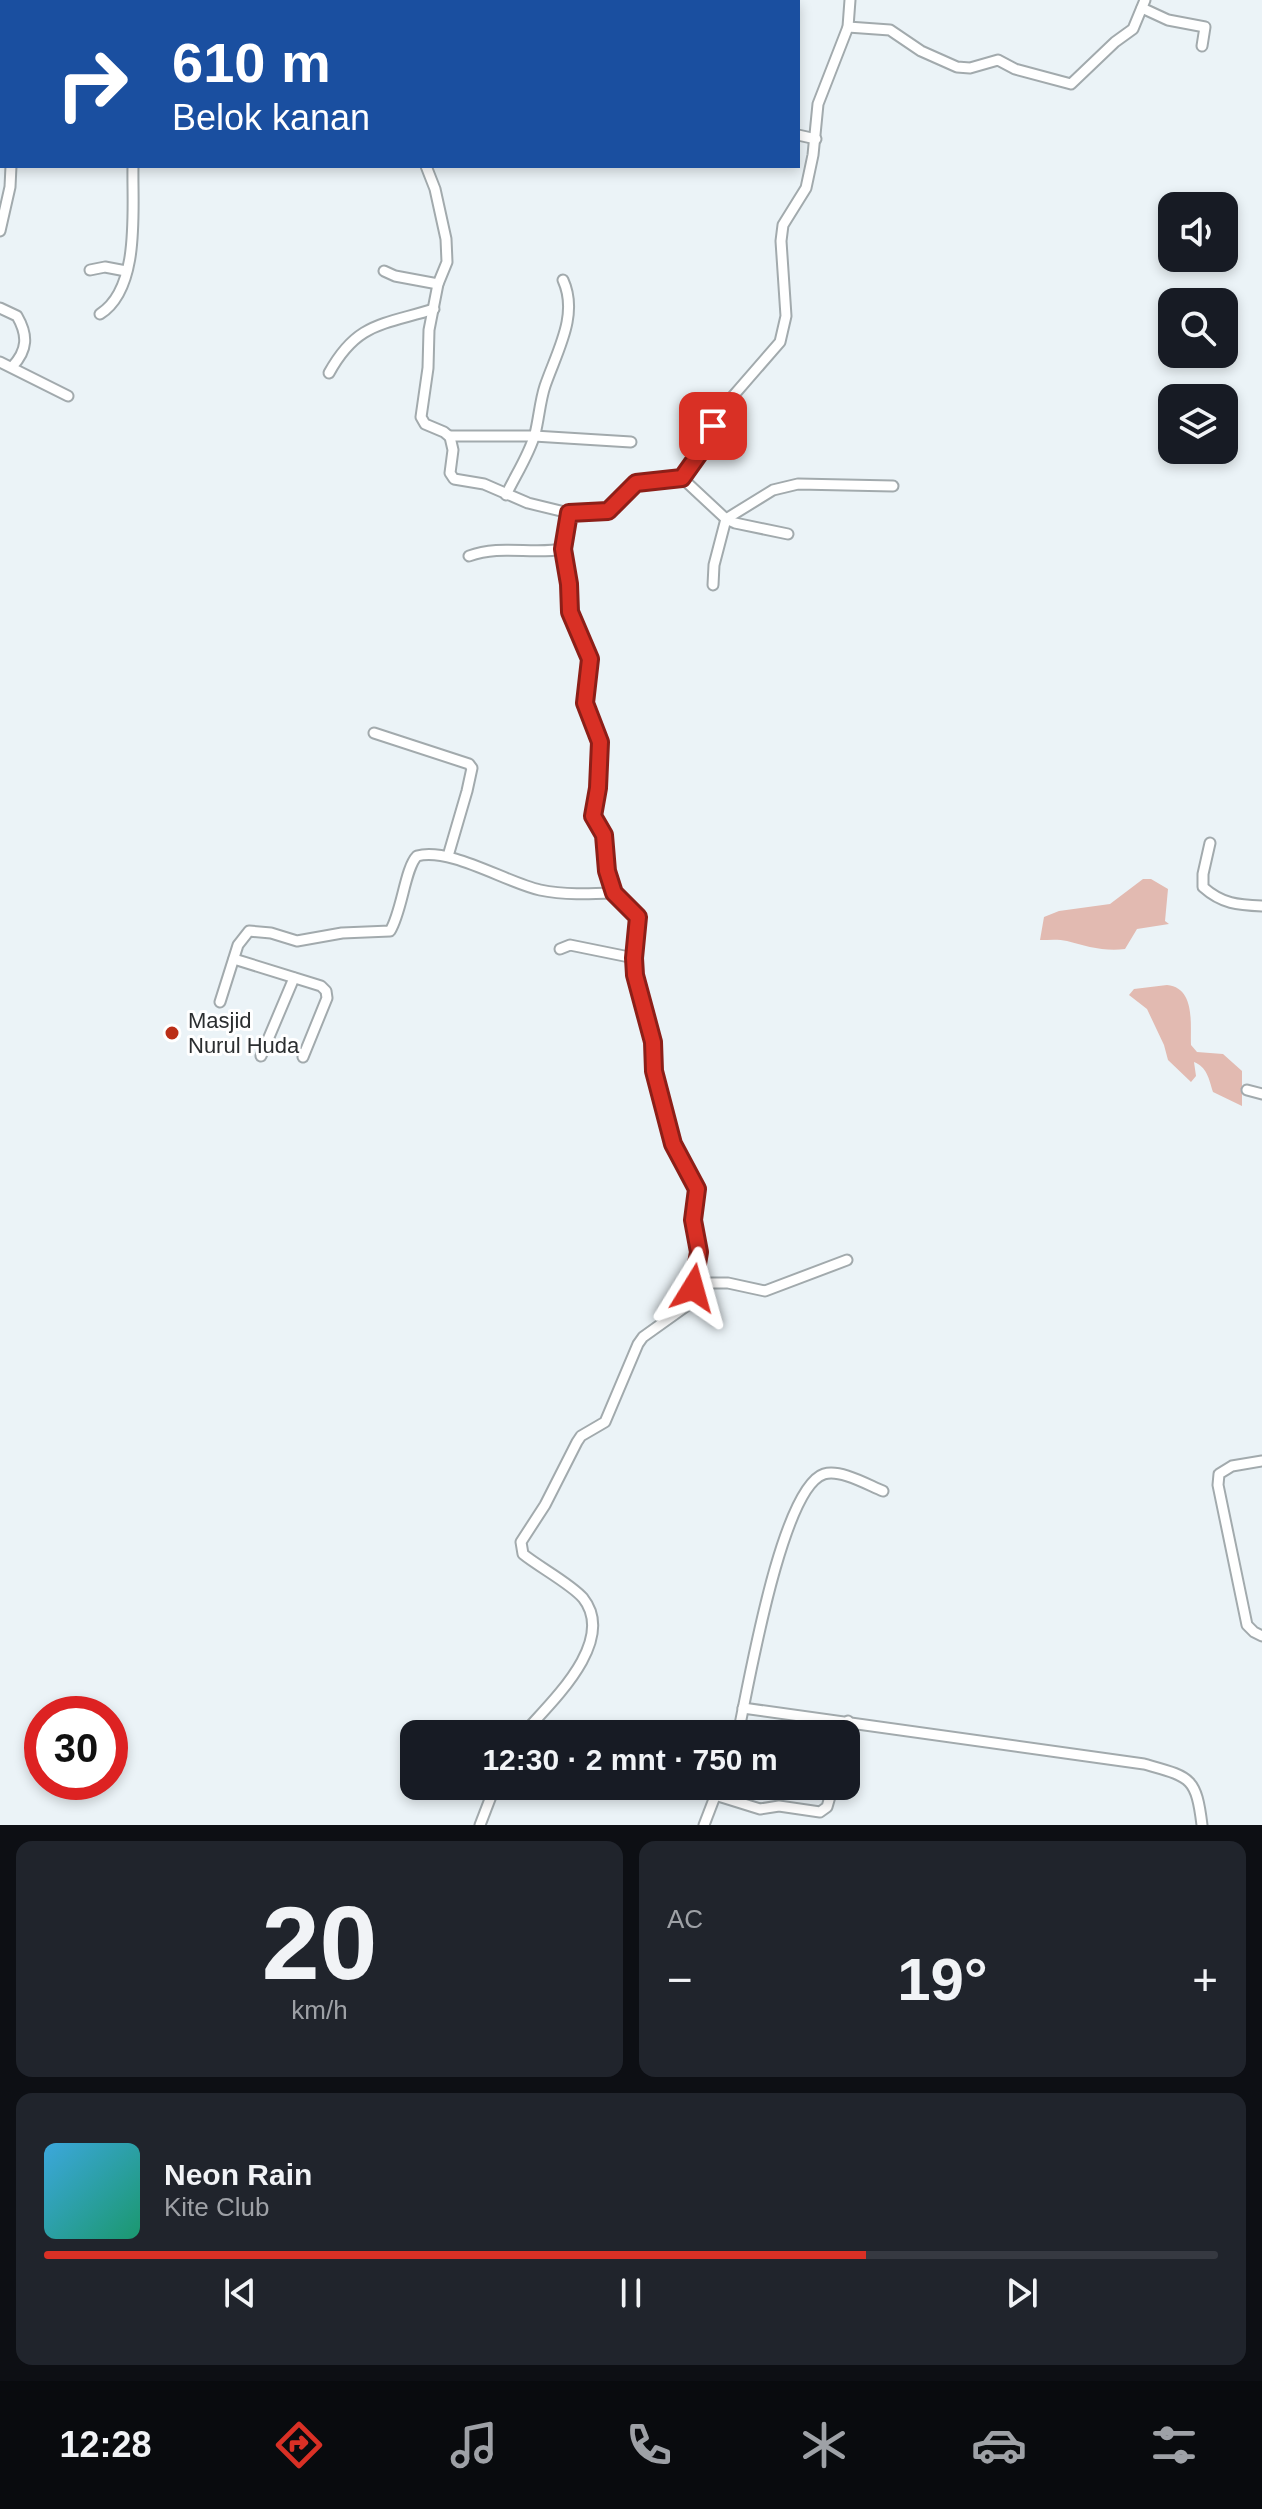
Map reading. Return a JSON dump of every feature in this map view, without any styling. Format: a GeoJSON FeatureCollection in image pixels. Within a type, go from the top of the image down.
{"type":"FeatureCollection","features":[{"type":"Feature","properties":{"kind":"street"},"geometry":{"type":"LineString","coordinates":[[449,436],[453,450],[451,477],[484,484],[506,495],[569,513],[608,511],[636,483],[682,478],[727,403],[780,342],[786,316],[781,241],[783,225],[806,188],[816,139],[818,104],[848,27],[850,0]]}},
{"type":"Feature","properties":{"kind":"street"},"geometry":{"type":"LineString","coordinates":[[848,27],[890,30],[921,51],[957,67],[970,68],[998,60],[1015,69],[1071,84],[1112,44],[1133,29],[1144,4],[1168,20],[1205,27],[1202,46]]}},
{"type":"Feature","properties":{"kind":"street"},"geometry":{"type":"LineString","coordinates":[[800,135],[816,139]]}},
{"type":"Feature","properties":{"kind":"street"},"geometry":{"type":"LineString","coordinates":[[0,231],[11,168]]}},
{"type":"Feature","properties":{"kind":"street"},"geometry":{"type":"LineString","coordinates":[[100,314],[113,304],[126,271],[131,244],[133,168]]}},
{"type":"Feature","properties":{"kind":"street"},"geometry":{"type":"LineString","coordinates":[[427,168],[435,189],[446,239],[447,262],[438,284],[429,330],[429,364],[421,417],[425,424],[449,436],[534,436],[631,442]]}},
{"type":"Feature","properties":{"kind":"street"},"geometry":{"type":"LineString","coordinates":[[90,270],[105,267],[126,271]]}},
{"type":"Feature","properties":{"kind":"street"},"geometry":{"type":"LineString","coordinates":[[384,271],[438,284]]}},
{"type":"Feature","properties":{"kind":"street"},"geometry":{"type":"LineString","coordinates":[[506,495],[534,436],[544,390],[569,315],[570,294],[563,280]]}},
{"type":"Feature","properties":{"kind":"street"},"geometry":{"type":"LineString","coordinates":[[0,308],[17,316],[25,339],[25,351],[12,367]]}},
{"type":"Feature","properties":{"kind":"street"},"geometry":{"type":"LineString","coordinates":[[329,373],[341,351],[353,338],[369,329],[434,309]]}},
{"type":"Feature","properties":{"kind":"street"},"geometry":{"type":"LineString","coordinates":[[0,362],[68,396]]}},
{"type":"Feature","properties":{"kind":"street"},"geometry":{"type":"LineString","coordinates":[[682,478],[726,519],[788,534]]}},
{"type":"Feature","properties":{"kind":"street"},"geometry":{"type":"LineString","coordinates":[[713,585],[714,565],[726,519],[773,490],[798,484],[893,486]]}},
{"type":"Feature","properties":{"kind":"street"},"geometry":{"type":"LineString","coordinates":[[535,1720],[584,1659],[591,1632],[591,1617],[581,1596],[523,1554],[521,1542],[545,1505],[581,1436],[605,1422],[638,1344],[643,1337],[685,1307],[693,1288],[699,1252],[693,1220],[697,1189],[673,1144],[654,1071],[653,1042],[635,975],[638,917],[614,893],[607,871],[604,835],[593,816],[601,763],[600,742],[585,703],[591,665],[571,618],[563,549],[569,513]]}},
{"type":"Feature","properties":{"kind":"street"},"geometry":{"type":"LineString","coordinates":[[469,556],[500,548],[530,552],[563,549]]}},
{"type":"Feature","properties":{"kind":"street"},"geometry":{"type":"LineString","coordinates":[[374,733],[469,764],[472,768],[448,856]]}},
{"type":"Feature","properties":{"kind":"street"},"geometry":{"type":"LineString","coordinates":[[1210,843],[1203,887],[1234,906],[1262,906]]}},
{"type":"Feature","properties":{"kind":"street"},"geometry":{"type":"LineString","coordinates":[[220,1002],[238,945],[245,933],[253,930],[297,941],[342,933],[390,931],[412,860],[423,854],[448,856],[539,890],[614,893]]}},
{"type":"Feature","properties":{"kind":"street"},"geometry":{"type":"LineString","coordinates":[[560,949],[570,945],[634,958]]}},
{"type":"Feature","properties":{"kind":"street"},"geometry":{"type":"LineString","coordinates":[[234,959],[321,986],[327,998],[303,1057]]}},
{"type":"Feature","properties":{"kind":"street"},"geometry":{"type":"LineString","coordinates":[[261,1056],[294,978]]}},
{"type":"Feature","properties":{"kind":"street"},"geometry":{"type":"LineString","coordinates":[[1247,1090],[1262,1094]]}},
{"type":"Feature","properties":{"kind":"street"},"geometry":{"type":"LineString","coordinates":[[693,1288],[711,1283],[728,1283],[765,1291],[847,1260]]}},
{"type":"Feature","properties":{"kind":"street"},"geometry":{"type":"LineString","coordinates":[[1262,1461],[1224,1469],[1219,1474],[1218,1485],[1247,1625],[1262,1636]]}},
{"type":"Feature","properties":{"kind":"street"},"geometry":{"type":"LineString","coordinates":[[741,1720],[759,1628],[776,1569],[789,1529],[812,1482],[827,1473],[836,1474],[883,1491]]}},
{"type":"Feature","properties":{"kind":"street"},"geometry":{"type":"LineString","coordinates":[[743,1708],[840,1720]]}},
{"type":"Feature","properties":{"kind":"street"},"geometry":{"type":"LineString","coordinates":[[860,1723],[1144,1764],[1187,1779],[1197,1791],[1202,1825]]}},
{"type":"Feature","properties":{"kind":"street"},"geometry":{"type":"LineString","coordinates":[[480,1825],[490,1800]]}},
{"type":"Feature","properties":{"kind":"street"},"geometry":{"type":"LineString","coordinates":[[704,1825],[713,1800]]}},
{"type":"Feature","properties":{"kind":"street"},"geometry":{"type":"LineString","coordinates":[[740,1800],[760,1809],[779,1806],[820,1812],[827,1807],[829,1800]]}},
{"type":"Feature","properties":{"kind":"shaded area"},"geometry":{"type":"Polygon","coordinates":[[[1143,879],[1151,879],[1168,889],[1165,921],[1169,924],[1137,929],[1125,949],[1118,950],[1088,947],[1064,940],[1040,940],[1044,917],[1059,911],[1110,904],[1143,879]]]}},
{"type":"Feature","properties":{"kind":"shaded area"},"geometry":{"type":"Polygon","coordinates":[[[1167,985],[1183,993],[1187,1000],[1191,1045],[1197,1052],[1223,1054],[1242,1071],[1242,1106],[1213,1092],[1207,1074],[1198,1064],[1194,1062],[1196,1076],[1191,1082],[1168,1060],[1147,1009],[1129,995],[1134,989],[1167,985]]]}},
{"type":"Feature","properties":{"kind":"place","name":"Masjid Nurul Huda"},"geometry":{"type":"Point","coordinates":[172,1033]}},
{"type":"Feature","properties":{"kind":"route"},"geometry":{"type":"LineString","coordinates":[[693,1288],[699,1252],[693,1220],[697,1189],[673,1144],[654,1071],[653,1042],[635,975],[638,917],[614,893],[607,871],[606,842],[593,816],[601,763],[600,742],[585,703],[591,665],[571,618],[563,549],[569,513],[602,513],[614,507],[636,483],[682,478],[713,426]]}}]}
